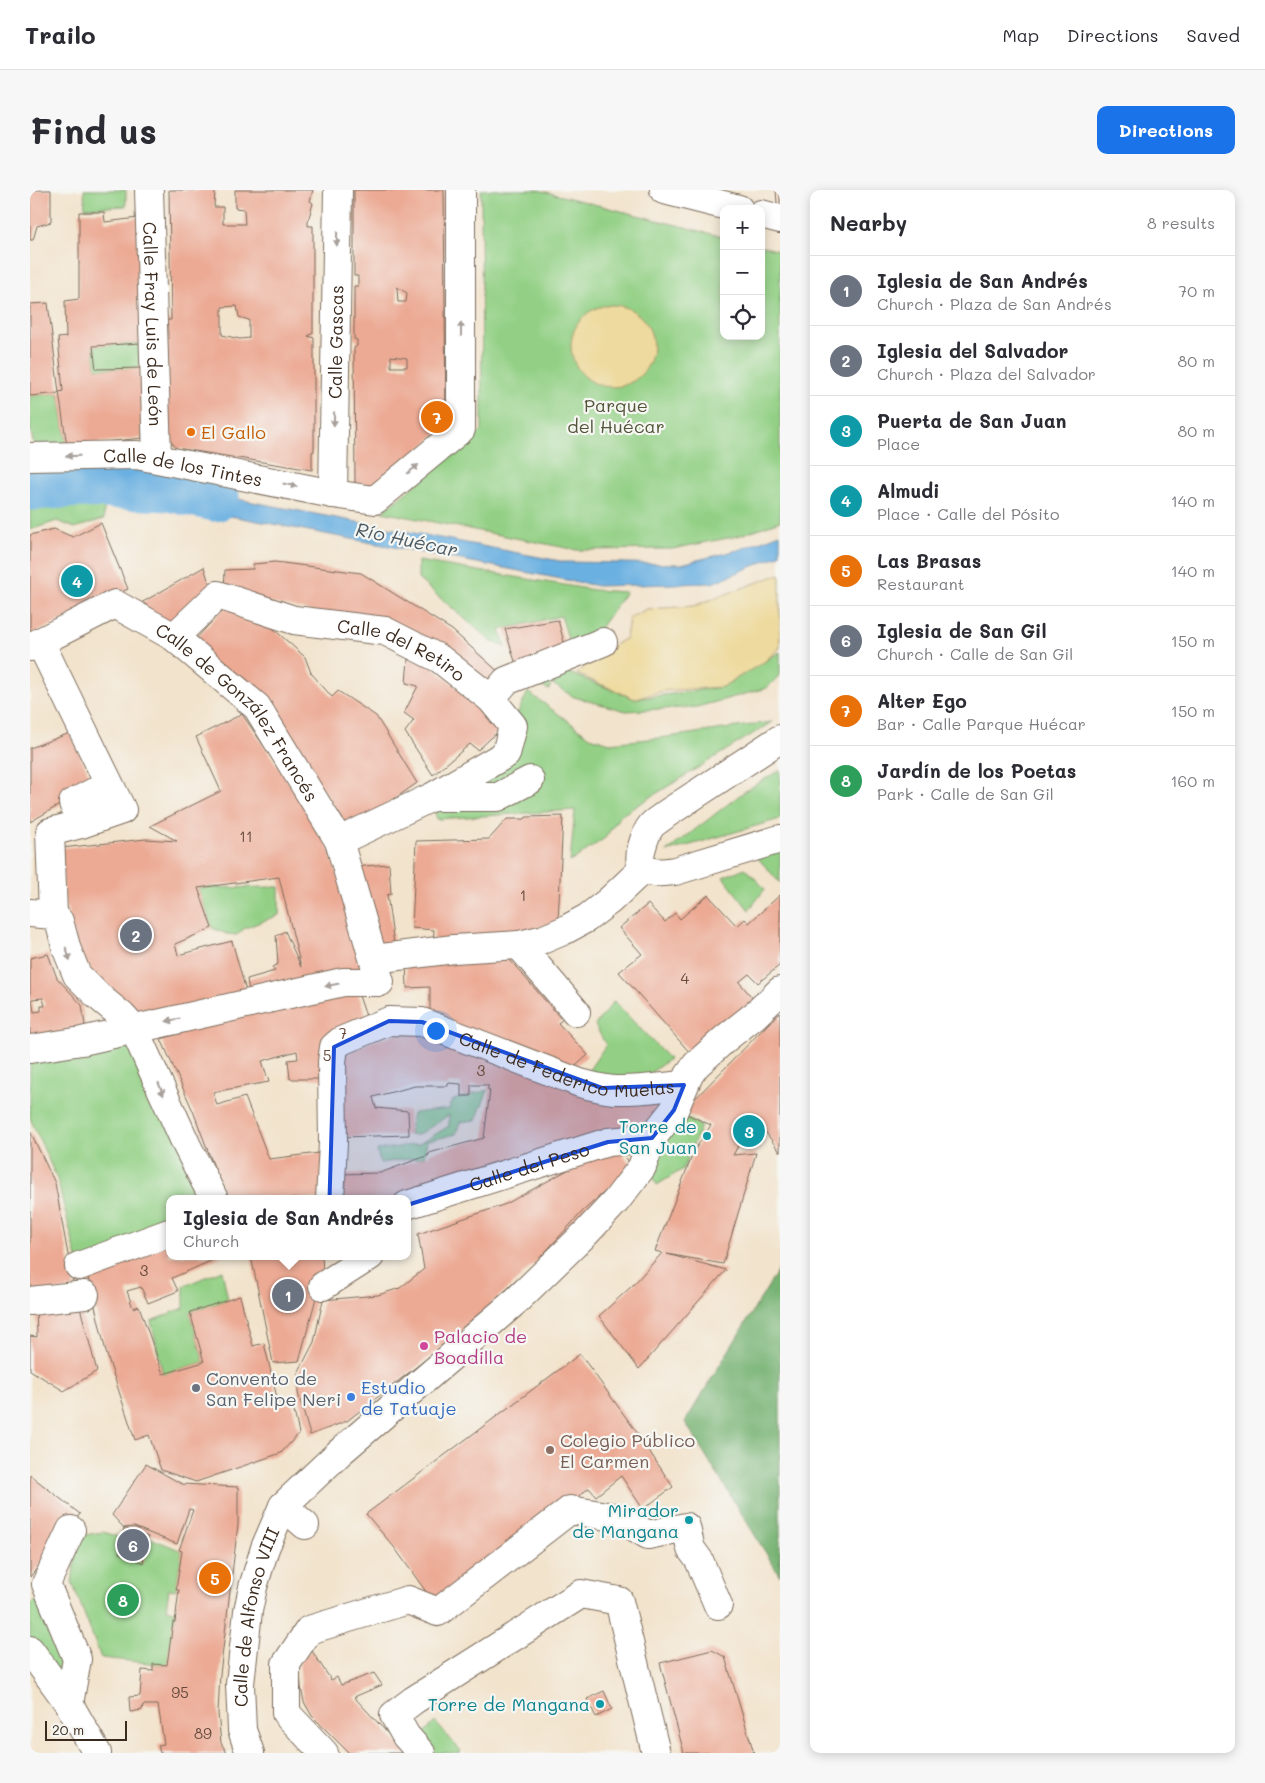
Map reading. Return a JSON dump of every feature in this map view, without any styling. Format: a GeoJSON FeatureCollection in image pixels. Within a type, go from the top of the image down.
{"type":"FeatureCollection","features":[{"type":"Feature","properties":{"kind":"street","name":"Calle Fray Luis de León"},"geometry":{"type":"LineString","coordinates":[[148,190],[157,457]]}},
{"type":"Feature","properties":{"kind":"street","name":"Calle Gascas"},"geometry":{"type":"LineString","coordinates":[[333,494],[338,190]]}},
{"type":"Feature","properties":{"kind":"street","name":"Calle de los Tintes"},"geometry":{"type":"LineString","coordinates":[[30,457],[137,455],[157,457],[333,494],[375,500],[461,429],[461,190]]}},
{"type":"Feature","properties":{"kind":"street"},"geometry":{"type":"LineString","coordinates":[[664,190],[723,205]]}},
{"type":"Feature","properties":{"kind":"street"},"geometry":{"type":"LineString","coordinates":[[748,190],[750,205]]}},
{"type":"Feature","properties":{"kind":"street"},"geometry":{"type":"LineString","coordinates":[[765,215],[780,219]]}},
{"type":"Feature","properties":{"kind":"street","name":"Calle del Retiro"},"geometry":{"type":"LineString","coordinates":[[174,637],[218,595],[294,620],[385,631],[440,659],[491,699],[513,726],[506,754],[432,797],[339,841]]}},
{"type":"Feature","properties":{"kind":"street","name":"Calle de González Francés"},"geometry":{"type":"LineString","coordinates":[[35,644],[115,604],[174,637],[257,707],[339,841],[377,971]]}},
{"type":"Feature","properties":{"kind":"street"},"geometry":{"type":"LineString","coordinates":[[491,699],[506,681],[603,642]]}},
{"type":"Feature","properties":{"kind":"street"},"geometry":{"type":"LineString","coordinates":[[35,644],[122,810],[50,832],[42,914],[60,921],[67,950],[78,974],[98,996],[134,1028],[187,1146],[212,1195]]}},
{"type":"Feature","properties":{"kind":"street"},"geometry":{"type":"LineString","coordinates":[[780,739],[651,826],[644,838],[640,852],[640,861],[644,868],[663,873],[684,869],[780,839]]}},
{"type":"Feature","properties":{"kind":"street","name":"Calle del Retiro"},"geometry":{"type":"LineString","coordinates":[[432,797],[498,797],[530,780]]}},
{"type":"Feature","properties":{"kind":"street"},"geometry":{"type":"LineString","coordinates":[[81,824],[73,803],[100,789]]}},
{"type":"Feature","properties":{"kind":"street"},"geometry":{"type":"LineString","coordinates":[[30,1049],[82,1041],[343,982],[429,951],[519,945],[564,931],[587,918],[609,901],[644,868]]}},
{"type":"Feature","properties":{"kind":"street"},"geometry":{"type":"LineString","coordinates":[[519,945],[576,1012]]}},
{"type":"Feature","properties":{"kind":"street"},"geometry":{"type":"LineString","coordinates":[[305,1525],[291,1498],[368,1428],[517,1300],[560,1259],[604,1213],[642,1167],[652,1138],[674,1110],[684,1085],[696,1065],[780,991]]}},
{"type":"Feature","properties":{"kind":"street","name":"Calle de Federico Muelas"},"geometry":{"type":"LineString","coordinates":[[330,1195],[337,1143],[330,1089],[334,1047],[341,1041],[389,1020],[422,1022],[580,1083],[614,1090],[684,1085]]}},
{"type":"Feature","properties":{"kind":"street","name":"Calle del Peso"},"geometry":{"type":"LineString","coordinates":[[411,1204],[608,1142],[652,1138]]}},
{"type":"Feature","properties":{"kind":"street"},"geometry":{"type":"LineString","coordinates":[[79,1266],[166,1234]]}},
{"type":"Feature","properties":{"kind":"street"},"geometry":{"type":"LineString","coordinates":[[323,1286],[364,1260]]}},
{"type":"Feature","properties":{"kind":"street"},"geometry":{"type":"LineString","coordinates":[[30,1301],[85,1295]]}},
{"type":"Feature","properties":{"kind":"street","name":"Calle de Alfonso VIII"},"geometry":{"type":"LineString","coordinates":[[250,1753],[242,1730],[240,1684],[248,1611],[265,1548],[291,1498]]}},
{"type":"Feature","properties":{"kind":"street"},"geometry":{"type":"LineString","coordinates":[[324,1753],[286,1713],[286,1664],[309,1630],[408,1600],[438,1612],[570,1510],[618,1518],[648,1535],[686,1527],[691,1549],[699,1560],[718,1605]]}},
{"type":"Feature","properties":{"kind":"street"},"geometry":{"type":"LineString","coordinates":[[69,1704],[77,1659],[46,1584],[72,1530]]}},
{"type":"Feature","properties":{"kind":"street"},"geometry":{"type":"LineString","coordinates":[[421,1753],[406,1736],[394,1715],[422,1695],[581,1594],[619,1601],[656,1753]]}},
{"type":"Feature","properties":{"kind":"street"},"geometry":{"type":"LineString","coordinates":[[30,1650],[69,1704],[97,1753]]}},
{"type":"Feature","properties":{"kind":"highlighted area"},"geometry":{"type":"Polygon","coordinates":[[[389,1021],[422,1022],[602,1088],[684,1085],[674,1110],[652,1138],[608,1142],[385,1212],[329,1216],[334,1047],[389,1021]]]}},
{"type":"Feature","properties":{"kind":"green space"},"geometry":{"type":"Polygon","coordinates":[[[84,190],[126,190],[126,206],[85,208],[84,190]]]}},
{"type":"Feature","properties":{"kind":"green space","name":"Parque del Huécar"},"geometry":{"type":"Polygon","coordinates":[[[481,190],[538,190],[720,236],[720,340],[765,340],[765,247],[780,251],[780,521],[738,536],[672,549],[577,550],[382,512],[482,431],[481,190]]]}},
{"type":"Feature","properties":{"kind":"green space"},"geometry":{"type":"Polygon","coordinates":[[[141,343],[142,368],[96,369],[93,346],[141,343]]]}},
{"type":"Feature","properties":{"kind":"green space"},"geometry":{"type":"Polygon","coordinates":[[[59,393],[67,446],[35,449],[30,428],[30,396],[59,393]]]}},
{"type":"Feature","properties":{"kind":"green space"},"geometry":{"type":"Polygon","coordinates":[[[30,500],[104,504],[104,519],[75,528],[57,521],[30,530],[30,500]]]}},
{"type":"Feature","properties":{"kind":"green space"},"geometry":{"type":"Polygon","coordinates":[[[418,561],[594,590],[626,592],[595,635],[570,645],[561,616],[500,630],[506,647],[492,642],[418,579],[418,561]]]}},
{"type":"Feature","properties":{"kind":"green space"},"geometry":{"type":"Polygon","coordinates":[[[780,652],[780,675],[767,688],[697,707],[626,711],[574,697],[551,683],[549,690],[537,685],[564,671],[635,699],[722,687],[780,652]]]}},
{"type":"Feature","properties":{"kind":"green space"},"geometry":{"type":"Polygon","coordinates":[[[528,692],[590,737],[610,743],[668,737],[772,722],[620,816],[605,838],[570,862],[575,810],[437,819],[431,802],[496,791],[447,793],[510,757],[517,714],[528,692]]]}},
{"type":"Feature","properties":{"kind":"green space"},"geometry":{"type":"Polygon","coordinates":[[[780,770],[780,819],[666,852],[745,791],[780,770]]]}},
{"type":"Feature","properties":{"kind":"green space"},"geometry":{"type":"Polygon","coordinates":[[[780,850],[780,883],[756,856],[780,850]]]}},
{"type":"Feature","properties":{"kind":"green space"},"geometry":{"type":"Polygon","coordinates":[[[745,868],[765,889],[749,910],[723,877],[745,868]]]}},
{"type":"Feature","properties":{"kind":"green space"},"geometry":{"type":"Polygon","coordinates":[[[279,887],[279,915],[245,928],[237,935],[227,934],[212,928],[198,888],[279,887]]]}},
{"type":"Feature","properties":{"kind":"green space"},"geometry":{"type":"Polygon","coordinates":[[[614,1001],[669,1059],[644,1078],[580,1083],[606,1045],[595,1025],[614,1001]]]}},
{"type":"Feature","properties":{"kind":"green space"},"geometry":{"type":"Polygon","coordinates":[[[134,1029],[212,1195],[166,1195],[166,1234],[79,1266],[57,1179],[30,1118],[30,1049],[134,1029]]]}},
{"type":"Feature","properties":{"kind":"green space"},"geometry":{"type":"Polygon","coordinates":[[[488,1090],[476,1120],[460,1122],[456,1134],[427,1141],[424,1157],[380,1163],[377,1150],[419,1144],[449,1126],[449,1115],[418,1135],[409,1135],[413,1113],[449,1109],[453,1100],[488,1090]]]}},
{"type":"Feature","properties":{"kind":"green space"},"geometry":{"type":"Polygon","coordinates":[[[683,1116],[701,1126],[683,1169],[657,1185],[647,1166],[683,1116]]]}},
{"type":"Feature","properties":{"kind":"green space"},"geometry":{"type":"Polygon","coordinates":[[[780,1267],[780,1576],[685,1422],[780,1267]]]}},
{"type":"Feature","properties":{"kind":"green space"},"geometry":{"type":"Polygon","coordinates":[[[222,1270],[228,1300],[190,1312],[204,1362],[163,1374],[151,1321],[184,1308],[184,1286],[222,1270]]]}},
{"type":"Feature","properties":{"kind":"green space"},"geometry":{"type":"Polygon","coordinates":[[[103,1532],[122,1538],[119,1553],[148,1537],[182,1551],[176,1590],[169,1589],[166,1609],[176,1612],[167,1665],[101,1658],[72,1582],[78,1536],[103,1532]]]}},
{"type":"Feature","properties":{"kind":"green space"},"geometry":{"type":"Polygon","coordinates":[[[42,1597],[71,1662],[62,1676],[30,1638],[30,1604],[42,1597]]]}},
{"type":"Feature","properties":{"kind":"green space"},"geometry":{"type":"Polygon","coordinates":[[[435,1722],[461,1751],[459,1753],[436,1753],[420,1736],[435,1722]]]}},
{"type":"Feature","properties":{"kind":"sand"},"geometry":{"type":"Polygon","coordinates":[[[612,305],[628,308],[641,317],[650,330],[653,346],[650,362],[641,375],[628,384],[612,387],[596,384],[583,375],[574,362],[571,346],[574,330],[583,317],[596,308],[612,305]]]}},
{"type":"Feature","properties":{"kind":"sand"},"geometry":{"type":"Polygon","coordinates":[[[780,574],[780,648],[764,662],[722,687],[663,691],[635,699],[577,674],[595,657],[626,638],[629,618],[647,609],[694,606],[780,574]]]}},
{"type":"Feature","properties":{"kind":"water"},"geometry":{"type":"Polygon","coordinates":[[[30,473],[112,476],[113,505],[30,500],[30,473]]]}},
{"type":"Feature","properties":{"kind":"water"},"geometry":{"type":"Polygon","coordinates":[[[149,482],[565,562],[681,564],[738,550],[780,534],[780,555],[712,583],[598,586],[236,517],[147,505],[149,482]]]}},
{"type":"Feature","properties":{"kind":"building"},"geometry":{"type":"Polygon","coordinates":[[[30,190],[51,190],[51,222],[37,226],[33,240],[30,240],[30,190]]]}},
{"type":"Feature","properties":{"kind":"building"},"geometry":{"type":"Polygon","coordinates":[[[169,190],[215,190],[214,207],[223,207],[223,224],[245,224],[244,209],[235,208],[235,190],[313,190],[310,201],[313,203],[308,221],[308,226],[313,226],[313,333],[308,336],[314,338],[314,451],[312,452],[312,470],[176,448],[167,435],[166,320],[171,320],[169,190]],[[237,306],[222,307],[222,335],[240,339],[249,338],[249,320],[239,317],[237,306]]]}},
{"type":"Feature","properties":{"kind":"building"},"geometry":{"type":"Polygon","coordinates":[[[354,190],[444,190],[446,426],[376,485],[355,484],[354,348],[357,346],[357,340],[354,339],[354,286],[358,286],[358,276],[354,276],[354,190]],[[397,287],[398,302],[406,302],[407,293],[397,287]],[[391,356],[391,367],[407,367],[407,358],[391,356]]]}},
{"type":"Feature","properties":{"kind":"building"},"geometry":{"type":"Polygon","coordinates":[[[776,190],[780,190],[780,204],[777,203],[776,190]]]}},
{"type":"Feature","properties":{"kind":"building"},"geometry":{"type":"Polygon","coordinates":[[[79,212],[104,212],[105,222],[138,218],[141,343],[93,346],[96,369],[142,368],[142,438],[67,446],[59,392],[63,391],[58,338],[66,337],[65,301],[79,299],[79,212]]]}},
{"type":"Feature","properties":{"kind":"building"},"geometry":{"type":"Polygon","coordinates":[[[48,303],[59,393],[30,396],[30,304],[48,303]]]}},
{"type":"Feature","properties":{"kind":"building"},"geometry":{"type":"Polygon","coordinates":[[[101,523],[128,589],[30,635],[30,535],[54,529],[73,537],[101,523]]]}},
{"type":"Feature","properties":{"kind":"building"},"geometry":{"type":"Polygon","coordinates":[[[275,562],[361,573],[452,630],[503,676],[487,692],[348,619],[224,593],[225,570],[253,569],[253,564],[275,562]]]}},
{"type":"Feature","properties":{"kind":"building"},"geometry":{"type":"Polygon","coordinates":[[[204,567],[211,589],[169,631],[134,607],[204,567]]]}},
{"type":"Feature","properties":{"kind":"building"},"geometry":{"type":"Polygon","coordinates":[[[227,605],[259,616],[305,657],[311,673],[332,697],[338,691],[376,716],[417,783],[350,830],[324,791],[193,642],[227,605]]]}},
{"type":"Feature","properties":{"kind":"building"},"geometry":{"type":"Polygon","coordinates":[[[558,620],[565,646],[518,671],[505,629],[558,620]]]}},
{"type":"Feature","properties":{"kind":"building"},"geometry":{"type":"Polygon","coordinates":[[[408,659],[429,664],[503,727],[478,750],[470,744],[433,775],[405,732],[414,720],[404,713],[418,686],[406,683],[408,659]]]}},
{"type":"Feature","properties":{"kind":"building"},"geometry":{"type":"Polygon","coordinates":[[[242,714],[323,832],[372,978],[250,997],[247,979],[275,971],[272,967],[278,964],[276,936],[285,931],[301,967],[279,877],[198,888],[212,928],[175,944],[178,955],[232,941],[247,995],[141,1020],[82,967],[64,897],[61,848],[146,839],[177,841],[150,826],[221,791],[196,737],[242,714]]]}},
{"type":"Feature","properties":{"kind":"building"},"geometry":{"type":"Polygon","coordinates":[[[70,733],[94,785],[30,822],[30,748],[70,733]]]}},
{"type":"Feature","properties":{"kind":"building"},"geometry":{"type":"Polygon","coordinates":[[[563,816],[558,923],[433,948],[434,930],[412,928],[416,841],[489,839],[507,819],[563,816]]]}},
{"type":"Feature","properties":{"kind":"building"},"geometry":{"type":"Polygon","coordinates":[[[389,864],[391,894],[387,895],[394,944],[374,945],[353,867],[389,864]]]}},
{"type":"Feature","properties":{"kind":"building"},"geometry":{"type":"Polygon","coordinates":[[[708,895],[737,926],[745,919],[749,923],[780,895],[780,965],[758,983],[749,974],[739,982],[756,1002],[691,1054],[619,972],[642,954],[619,928],[648,904],[665,922],[675,913],[680,919],[708,895]]]}},
{"type":"Feature","properties":{"kind":"building"},"geometry":{"type":"Polygon","coordinates":[[[503,952],[562,1020],[558,1023],[588,1055],[568,1073],[430,1014],[430,987],[407,988],[406,963],[503,952]]]}},
{"type":"Feature","properties":{"kind":"building"},"geometry":{"type":"Polygon","coordinates":[[[48,954],[57,978],[82,1005],[86,1032],[30,1041],[30,958],[48,954]],[[43,998],[32,999],[34,1012],[41,1011],[41,1006],[45,1006],[43,998]]]}},
{"type":"Feature","properties":{"kind":"building"},"geometry":{"type":"Polygon","coordinates":[[[358,993],[368,1022],[327,1079],[290,1079],[288,1060],[298,1059],[297,1051],[262,1061],[269,1082],[213,1092],[217,1105],[245,1097],[269,1159],[328,1152],[328,1195],[224,1195],[193,1111],[161,1039],[246,1014],[358,993]]]}},
{"type":"Feature","properties":{"kind":"building"},"geometry":{"type":"Polygon","coordinates":[[[780,1013],[780,1152],[759,1123],[742,1139],[733,1155],[756,1153],[723,1264],[667,1254],[726,1270],[639,1369],[599,1316],[633,1285],[662,1253],[655,1251],[694,1151],[711,1125],[682,1112],[780,1013]]]}},
{"type":"Feature","properties":{"kind":"building"},"geometry":{"type":"Polygon","coordinates":[[[413,1028],[666,1096],[665,1116],[636,1127],[411,1198],[411,1195],[339,1195],[339,1174],[380,1173],[429,1155],[429,1153],[484,1138],[490,1090],[488,1090],[488,1085],[471,1085],[471,1096],[461,1096],[461,1084],[448,1083],[448,1086],[415,1086],[373,1097],[376,1108],[408,1111],[409,1135],[341,1137],[339,1058],[360,1048],[359,1046],[413,1028]]]}},
{"type":"Feature","properties":{"kind":"building"},"geometry":{"type":"Polygon","coordinates":[[[30,1131],[55,1183],[74,1288],[30,1295],[30,1131]]]}},
{"type":"Feature","properties":{"kind":"building"},"geometry":{"type":"Polygon","coordinates":[[[615,1144],[633,1167],[584,1210],[533,1265],[457,1335],[347,1421],[310,1435],[298,1393],[298,1373],[314,1342],[323,1300],[378,1295],[400,1288],[424,1269],[418,1234],[506,1204],[615,1144]]]}},
{"type":"Feature","properties":{"kind":"building","name":"Convento de San Felipe Neri"},"geometry":{"type":"Polygon","coordinates":[[[166,1244],[166,1260],[213,1260],[172,1278],[178,1291],[148,1303],[141,1287],[127,1291],[133,1308],[139,1306],[163,1374],[204,1362],[190,1312],[240,1296],[253,1346],[264,1343],[278,1402],[292,1403],[299,1433],[281,1453],[196,1482],[161,1470],[149,1435],[135,1440],[106,1352],[87,1273],[166,1244]]]}},
{"type":"Feature","properties":{"kind":"building"},"geometry":{"type":"Polygon","coordinates":[[[252,1260],[322,1260],[323,1272],[299,1361],[273,1363],[252,1260]]]}},
{"type":"Feature","properties":{"kind":"building"},"geometry":{"type":"Polygon","coordinates":[[[79,1304],[97,1371],[64,1391],[30,1370],[30,1336],[37,1337],[36,1308],[79,1304]]]}},
{"type":"Feature","properties":{"kind":"building","name":"Colegio Público El Carmen"},"geometry":{"type":"Polygon","coordinates":[[[580,1354],[638,1434],[673,1487],[643,1509],[621,1476],[596,1496],[589,1488],[437,1607],[394,1547],[366,1514],[580,1354]]]}},
{"type":"Feature","properties":{"kind":"building"},"geometry":{"type":"Polygon","coordinates":[[[146,1464],[182,1484],[238,1487],[238,1524],[220,1674],[218,1713],[221,1743],[227,1753],[160,1753],[158,1745],[164,1744],[158,1705],[143,1705],[142,1710],[130,1712],[129,1697],[140,1696],[142,1670],[153,1671],[153,1664],[167,1665],[179,1590],[176,1590],[182,1551],[179,1550],[193,1510],[189,1509],[177,1544],[134,1527],[124,1528],[112,1515],[146,1464]]]}},
{"type":"Feature","properties":{"kind":"building"},"geometry":{"type":"Polygon","coordinates":[[[30,1475],[80,1514],[30,1577],[30,1475]]]}},
{"type":"Feature","properties":{"kind":"building"},"geometry":{"type":"Polygon","coordinates":[[[124,1528],[148,1537],[143,1563],[119,1553],[124,1528]]]}},
{"type":"Feature","properties":{"kind":"building"},"geometry":{"type":"Polygon","coordinates":[[[712,1650],[725,1657],[754,1753],[684,1753],[660,1663],[712,1650]]]}},
{"type":"Feature","properties":{"kind":"building"},"geometry":{"type":"Polygon","coordinates":[[[312,1651],[331,1680],[337,1677],[341,1685],[374,1673],[382,1685],[354,1697],[406,1753],[349,1753],[312,1716],[304,1702],[300,1669],[301,1657],[312,1651]]]}},
{"type":"Feature","properties":{"kind":"building","name":"Torre de Mangana"},"geometry":{"type":"Polygon","coordinates":[[[604,1691],[612,1709],[596,1717],[587,1699],[604,1691]]]}},
{"type":"Feature","properties":{"kind":"waterway","name":"Río Huécar"},"geometry":{"type":"LineString","coordinates":[[30,486],[80,483],[169,487],[215,497]]}},
{"type":"Feature","properties":{"kind":"place","name":"Alter Ego"},"geometry":{"type":"Point","coordinates":[437,417]}},
{"type":"Feature","properties":{"kind":"place","name":"El Gallo"},"geometry":{"type":"Point","coordinates":[191,432]}},
{"type":"Feature","properties":{"kind":"place","name":"Almudi"},"geometry":{"type":"Point","coordinates":[77,581]}},
{"type":"Feature","properties":{"kind":"place","name":"Iglesia del Salvador"},"geometry":{"type":"Point","coordinates":[136,935]}},
{"type":"Feature","properties":{"kind":"place","name":"Puerta de San Juan"},"geometry":{"type":"Point","coordinates":[749,1131]}},
{"type":"Feature","properties":{"kind":"place","name":"Torre de San Juan"},"geometry":{"type":"Point","coordinates":[707,1136]}},
{"type":"Feature","properties":{"kind":"place","name":"Iglesia de San Andrés"},"geometry":{"type":"Point","coordinates":[288,1295]}},
{"type":"Feature","properties":{"kind":"place","name":"Palacio de Boadilla"},"geometry":{"type":"Point","coordinates":[424,1346]}},
{"type":"Feature","properties":{"kind":"place","name":"Convento de San Felipe Neri"},"geometry":{"type":"Point","coordinates":[196,1388]}},
{"type":"Feature","properties":{"kind":"place","name":"Estudio de Tatuaje"},"geometry":{"type":"Point","coordinates":[351,1397]}},
{"type":"Feature","properties":{"kind":"place","name":"Colegio Público El Carmen"},"geometry":{"type":"Point","coordinates":[550,1450]}},
{"type":"Feature","properties":{"kind":"place","name":"Mirador de Mangana"},"geometry":{"type":"Point","coordinates":[689,1520]}},
{"type":"Feature","properties":{"kind":"place","name":"Iglesia de San Gil"},"geometry":{"type":"Point","coordinates":[133,1545]}},
{"type":"Feature","properties":{"kind":"place","name":"Las Brasas"},"geometry":{"type":"Point","coordinates":[215,1578]}},
{"type":"Feature","properties":{"kind":"place","name":"Jardín de los Poetas"},"geometry":{"type":"Point","coordinates":[123,1600]}},
{"type":"Feature","properties":{"kind":"place","name":"Torre de Mangana"},"geometry":{"type":"Point","coordinates":[600,1704]}}]}
